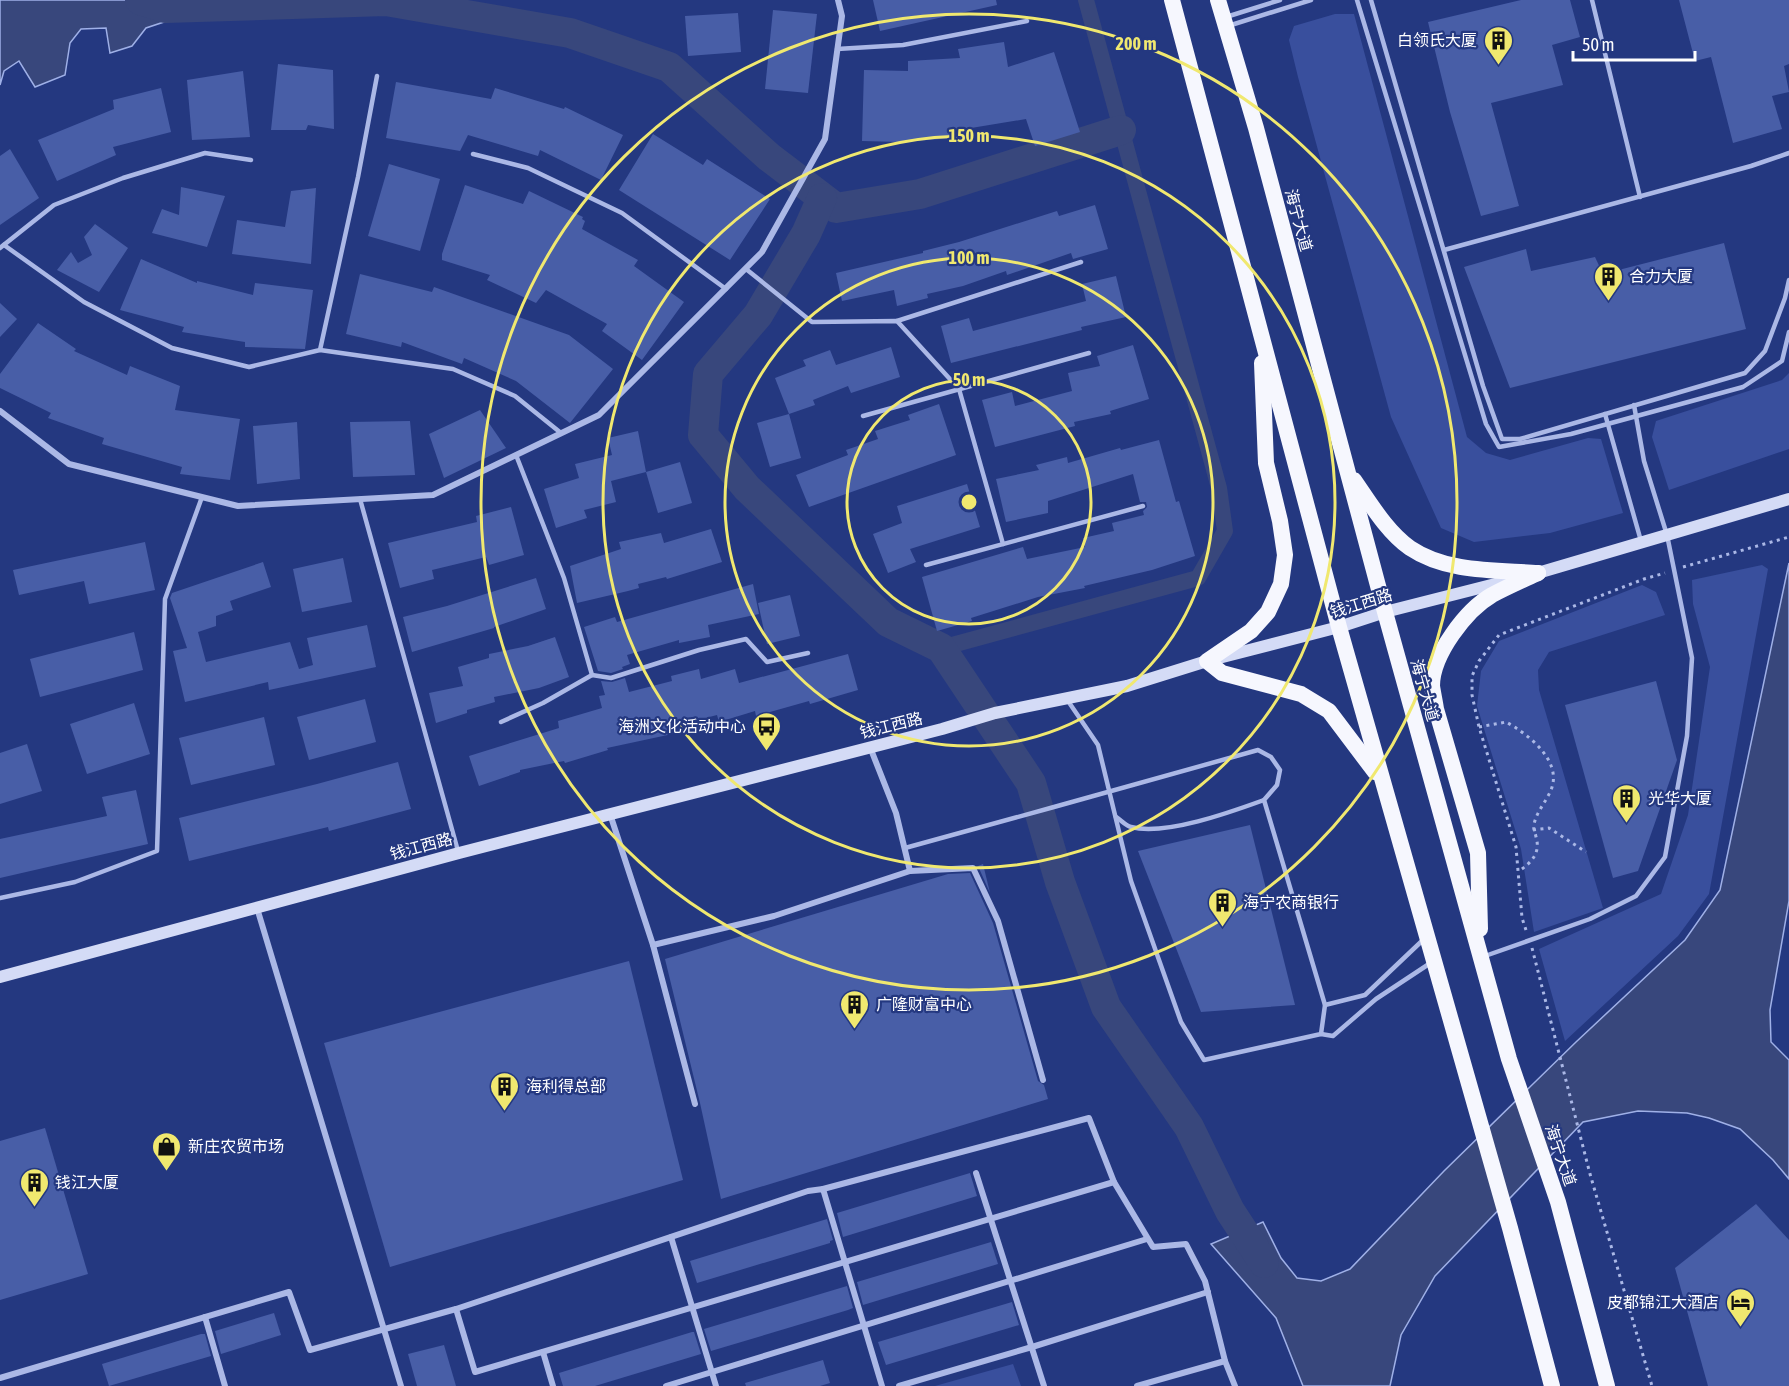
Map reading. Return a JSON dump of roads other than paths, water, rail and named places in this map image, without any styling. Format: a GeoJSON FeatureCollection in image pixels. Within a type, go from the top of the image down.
{"type":"FeatureCollection","features":[{"type":"Feature","properties":{"kind":"highway"},"geometry":{"type":"LineString","coordinates":[[1172,0],[1339,627],[1510,1228],[1552,1386]]}},
{"type":"Feature","properties":{"kind":"highway","name":"海宁大道"},"geometry":{"type":"LineString","coordinates":[[1218,0],[1256,128],[1384,612],[1509,1059],[1558,1202],[1607,1386]]}},
{"type":"Feature","properties":{"kind":"highway"},"geometry":{"type":"LineString","coordinates":[[1261,333],[1266,463],[1280,521],[1285,555],[1281,584],[1268,612],[1251,631],[1207,661],[1222,674],[1301,693],[1329,711],[1383,784]]}},
{"type":"Feature","properties":{"kind":"highway"},"geometry":{"type":"LineString","coordinates":[[1347,471],[1388,527],[1410,548],[1436,562],[1466,568],[1538,573]]}},
{"type":"Feature","properties":{"kind":"highway"},"geometry":{"type":"LineString","coordinates":[[1481,957],[1478,853],[1436,709],[1432,685],[1444,650],[1470,610],[1491,595],[1538,573]]}},
{"type":"Feature","properties":{"kind":"main road","name":"钱江西路"},"geometry":{"type":"LineString","coordinates":[[0,976],[459,853],[942,729],[995,713],[1127,686],[1207,661],[1339,627],[1384,612],[1538,573],[1789,499]]}},
{"type":"Feature","properties":{"kind":"street"},"geometry":{"type":"LineString","coordinates":[[0,411],[69,464],[238,506],[433,495],[599,415],[762,252],[825,139],[842,16],[838,0]]}},
{"type":"Feature","properties":{"kind":"street"},"geometry":{"type":"LineString","coordinates":[[870,747],[896,813],[910,871]]}},
{"type":"Feature","properties":{"kind":"street"},"geometry":{"type":"LineString","coordinates":[[610,814],[653,945],[695,1104]]}},
{"type":"Feature","properties":{"kind":"street"},"geometry":{"type":"LineString","coordinates":[[653,945],[774,916],[910,871],[973,868],[998,921],[1043,1080]]}},
{"type":"Feature","properties":{"kind":"street"},"geometry":{"type":"LineString","coordinates":[[257,908],[401,1386]]}},
{"type":"Feature","properties":{"kind":"street"},"geometry":{"type":"LineString","coordinates":[[0,1378],[289,1292],[310,1350],[456,1309],[808,1191],[823,1189],[1089,1118],[1114,1182],[1153,1247],[1186,1244],[1205,1281],[1235,1386]]}},
{"type":"Feature","properties":{"kind":"street"},"geometry":{"type":"LineString","coordinates":[[976,1173],[1044,1386]]}},
{"type":"Feature","properties":{"kind":"street"},"geometry":{"type":"LineString","coordinates":[[456,1309],[475,1372],[1114,1182]]}},
{"type":"Feature","properties":{"kind":"street"},"geometry":{"type":"LineString","coordinates":[[823,1189],[882,1386]]}},
{"type":"Feature","properties":{"kind":"street"},"geometry":{"type":"LineString","coordinates":[[671,1237],[716,1386]]}},
{"type":"Feature","properties":{"kind":"street"},"geometry":{"type":"LineString","coordinates":[[666,1386],[1147,1239]]}},
{"type":"Feature","properties":{"kind":"street"},"geometry":{"type":"LineString","coordinates":[[899,1386],[1208,1292]]}},
{"type":"Feature","properties":{"kind":"street"},"geometry":{"type":"LineString","coordinates":[[205,1317],[225,1386]]}},
{"type":"Feature","properties":{"kind":"street"},"geometry":{"type":"LineString","coordinates":[[543,1352],[553,1386]]}},
{"type":"Feature","properties":{"kind":"street"},"geometry":{"type":"LineString","coordinates":[[1137,1386],[1226,1361]]}},
{"type":"Feature","properties":{"kind":"lane"},"geometry":{"type":"LineString","coordinates":[[1224,22],[1280,0]]}},
{"type":"Feature","properties":{"kind":"lane"},"geometry":{"type":"LineString","coordinates":[[1224,22],[1311,0]]}},
{"type":"Feature","properties":{"kind":"lane"},"geometry":{"type":"LineString","coordinates":[[1357,0],[1486,424],[1499,447],[1571,434],[1743,387],[1782,361],[1789,332]]}},
{"type":"Feature","properties":{"kind":"lane"},"geometry":{"type":"LineString","coordinates":[[1371,0],[1483,386],[1502,439],[1520,439],[1745,373],[1765,351],[1785,298],[1789,280]]}},
{"type":"Feature","properties":{"kind":"lane"},"geometry":{"type":"LineString","coordinates":[[1592,0],[1640,197]]}},
{"type":"Feature","properties":{"kind":"lane"},"geometry":{"type":"LineString","coordinates":[[837,49],[903,45],[1027,21]]}},
{"type":"Feature","properties":{"kind":"lane"},"geometry":{"type":"LineString","coordinates":[[320,350],[358,177],[377,76]]}},
{"type":"Feature","properties":{"kind":"lane"},"geometry":{"type":"LineString","coordinates":[[251,160],[204,153],[123,178],[54,205],[2,246],[84,302],[172,348],[249,367],[320,350],[453,369],[515,396],[561,433]]}},
{"type":"Feature","properties":{"kind":"lane"},"geometry":{"type":"LineString","coordinates":[[1444,250],[1751,166],[1789,153]]}},
{"type":"Feature","properties":{"kind":"lane"},"geometry":{"type":"LineString","coordinates":[[473,154],[528,168],[622,213],[726,289]]}},
{"type":"Feature","properties":{"kind":"lane"},"geometry":{"type":"LineString","coordinates":[[746,269],[812,322],[897,321],[1081,262]]}},
{"type":"Feature","properties":{"kind":"lane"},"geometry":{"type":"LineString","coordinates":[[897,321],[959,389],[1003,544]]}},
{"type":"Feature","properties":{"kind":"lane"},"geometry":{"type":"LineString","coordinates":[[863,416],[1089,353]]}},
{"type":"Feature","properties":{"kind":"lane"},"geometry":{"type":"LineString","coordinates":[[1481,957],[1590,919],[1636,896],[1665,857],[1687,736],[1692,658],[1667,535],[1644,461],[1634,405]]}},
{"type":"Feature","properties":{"kind":"lane"},"geometry":{"type":"LineString","coordinates":[[1605,414],[1641,542]]}},
{"type":"Feature","properties":{"kind":"lane"},"geometry":{"type":"LineString","coordinates":[[516,455],[564,578],[592,675]]}},
{"type":"Feature","properties":{"kind":"lane"},"geometry":{"type":"LineString","coordinates":[[0,898],[75,882],[157,851],[165,599],[202,497]]}},
{"type":"Feature","properties":{"kind":"lane"},"geometry":{"type":"LineString","coordinates":[[360,499],[459,853]]}},
{"type":"Feature","properties":{"kind":"lane"},"geometry":{"type":"LineString","coordinates":[[926,565],[1143,506]]}},
{"type":"Feature","properties":{"kind":"lane"},"geometry":{"type":"LineString","coordinates":[[501,722],[543,703],[592,675],[611,678],[699,650],[746,639],[767,662],[808,653]]}},
{"type":"Feature","properties":{"kind":"lane"},"geometry":{"type":"LineString","coordinates":[[1066,699],[1098,745],[1131,881],[1181,1022],[1204,1060],[1322,1034],[1332,1036],[1376,999],[1433,961]]}},
{"type":"Feature","properties":{"kind":"lane"},"geometry":{"type":"LineString","coordinates":[[905,848],[1258,750],[1271,758],[1280,770],[1277,785],[1264,800],[1235,811],[1154,831],[1129,827],[1115,816]]}},
{"type":"Feature","properties":{"kind":"lane"},"geometry":{"type":"LineString","coordinates":[[1264,800],[1325,1005],[1322,1034]]}},
{"type":"Feature","properties":{"kind":"lane"},"geometry":{"type":"LineString","coordinates":[[1325,1005],[1365,995],[1426,937]]}},
{"type":"Feature","properties":{"kind":"waterway"},"geometry":{"type":"LineString","coordinates":[[140,0],[165,8],[386,1],[570,33],[669,67],[769,157],[836,208],[920,194],[1121,130]]}},
{"type":"Feature","properties":{"kind":"waterway"},"geometry":{"type":"LineString","coordinates":[[941,648],[1198,578],[1225,531],[1219,488],[1086,0]]}},
{"type":"Feature","properties":{"kind":"waterway"},"geometry":{"type":"LineString","coordinates":[[822,198],[806,234],[758,315],[708,374],[703,435],[747,488],[888,622],[941,648],[1031,783],[1060,882],[1106,1007],[1189,1127],[1230,1211],[1264,1263]]}},
{"type":"Feature","properties":{"kind":"place","name":"白领氏大厦"},"geometry":{"type":"Point","coordinates":[1498,66]}},
{"type":"Feature","properties":{"kind":"place","name":"合力大厦"},"geometry":{"type":"Point","coordinates":[1608,302]}},
{"type":"Feature","properties":{"kind":"place","name":"海洲文化活动中心"},"geometry":{"type":"Point","coordinates":[767,752]}},
{"type":"Feature","properties":{"kind":"place","name":"光华大厦"},"geometry":{"type":"Point","coordinates":[1627,824]}},
{"type":"Feature","properties":{"kind":"place","name":"海宁农商银行"},"geometry":{"type":"Point","coordinates":[1222,928]}},
{"type":"Feature","properties":{"kind":"place","name":"广隆财富中心"},"geometry":{"type":"Point","coordinates":[855,1030]}},
{"type":"Feature","properties":{"kind":"place","name":"海利得总部"},"geometry":{"type":"Point","coordinates":[505,1112]}},
{"type":"Feature","properties":{"kind":"place","name":"新庄农贸市场"},"geometry":{"type":"Point","coordinates":[167,1172]}},
{"type":"Feature","properties":{"kind":"place","name":"钱江大厦"},"geometry":{"type":"Point","coordinates":[34,1208]}},
{"type":"Feature","properties":{"kind":"place","name":"皮都锦江大酒店"},"geometry":{"type":"Point","coordinates":[1740,1328]}}]}
